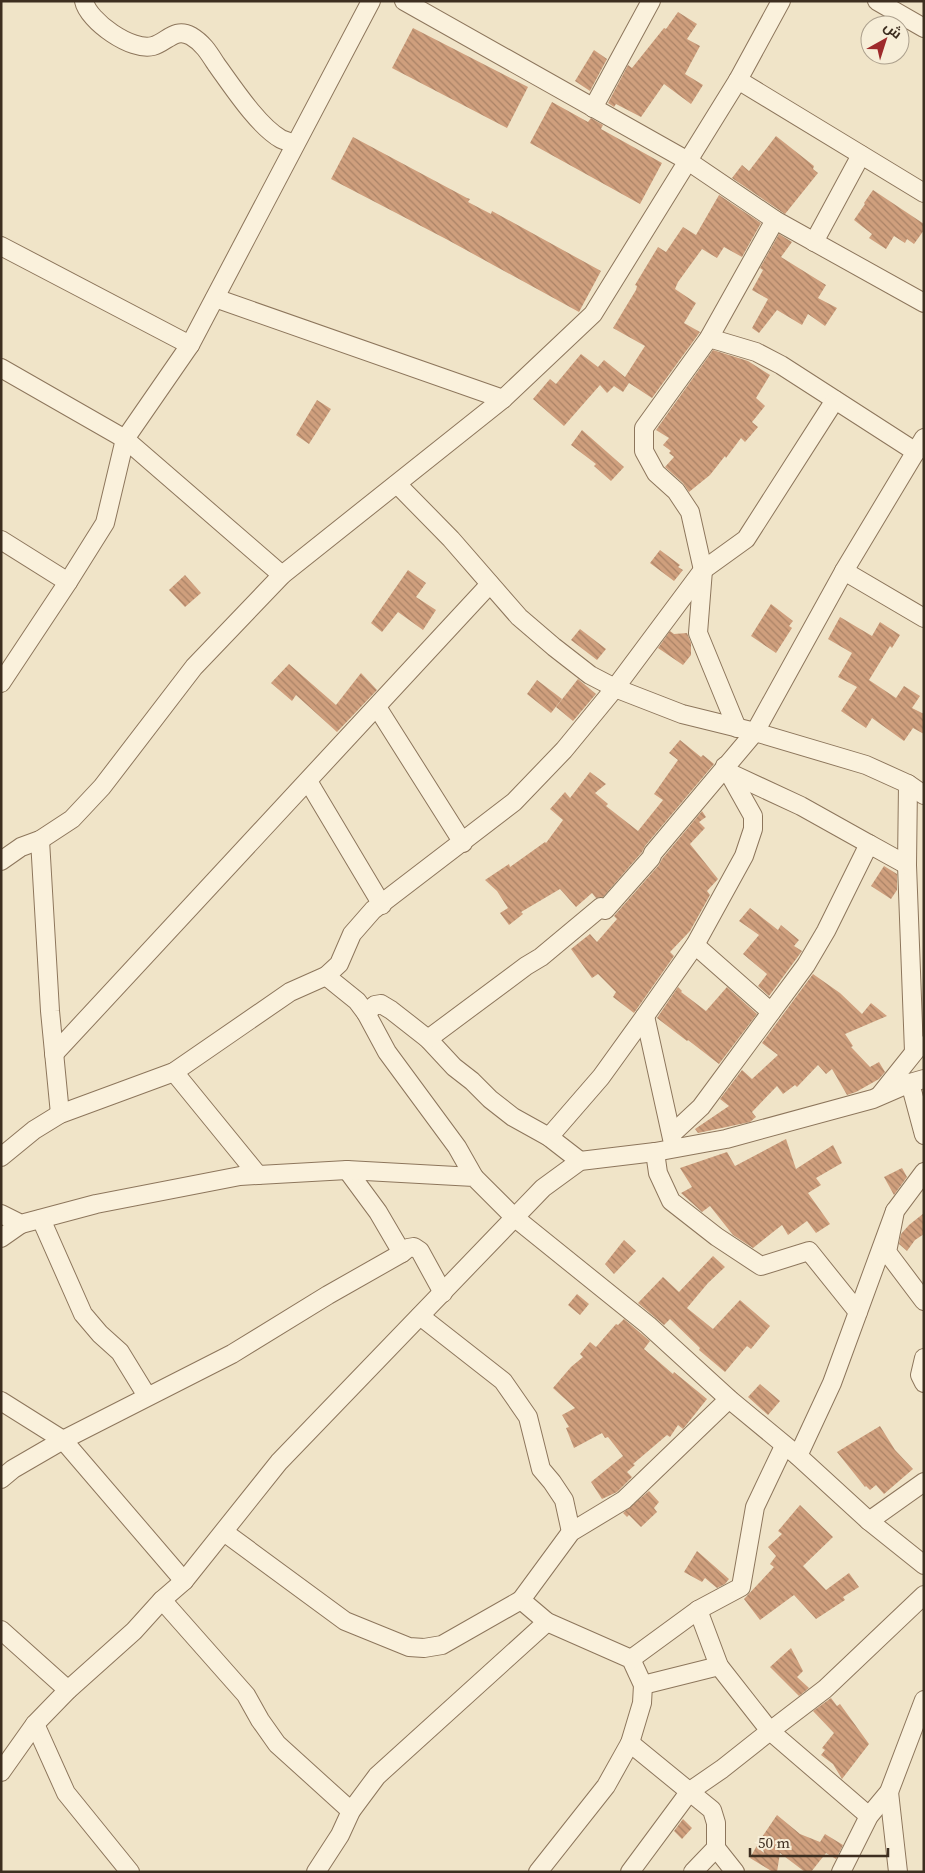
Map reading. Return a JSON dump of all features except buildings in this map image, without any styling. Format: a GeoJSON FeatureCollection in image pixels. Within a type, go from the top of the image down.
{"type":"FeatureCollection","features":[{"type":"Feature","properties":{"kind":"street"},"geometry":{"type":"LineString","coordinates":[[84,1],[85,8],[94,19],[125,42],[153,46],[174,33],[188,34],[201,42],[242,99],[269,131],[282,140],[295,144]]}},
{"type":"Feature","properties":{"kind":"street"},"geometry":{"type":"LineString","coordinates":[[1,683],[105,523],[125,439],[190,345],[371,1]]}},
{"type":"Feature","properties":{"kind":"street"},"geometry":{"type":"LineString","coordinates":[[404,1],[688,161],[775,220],[924,303]]}},
{"type":"Feature","properties":{"kind":"street"},"geometry":{"type":"LineString","coordinates":[[594,108],[651,1]]}},
{"type":"Feature","properties":{"kind":"street"},"geometry":{"type":"LineString","coordinates":[[1,860],[21,847],[40,840],[72,819],[102,787],[194,667],[282,575],[502,399],[593,314],[738,80],[781,1]]}},
{"type":"Feature","properties":{"kind":"street"},"geometry":{"type":"LineString","coordinates":[[877,1],[904,8],[924,28]]}},
{"type":"Feature","properties":{"kind":"street"},"geometry":{"type":"LineString","coordinates":[[738,80],[924,193]]}},
{"type":"Feature","properties":{"kind":"street"},"geometry":{"type":"LineString","coordinates":[[814,242],[861,155]]}},
{"type":"Feature","properties":{"kind":"street"},"geometry":{"type":"LineString","coordinates":[[737,728],[698,633],[703,570],[690,512],[676,491],[656,473],[644,451],[644,428],[709,338],[775,220]]}},
{"type":"Feature","properties":{"kind":"street"},"geometry":{"type":"LineString","coordinates":[[1,246],[190,345]]}},
{"type":"Feature","properties":{"kind":"street"},"geometry":{"type":"LineString","coordinates":[[215,298],[502,399]]}},
{"type":"Feature","properties":{"kind":"street"},"geometry":{"type":"LineString","coordinates":[[428,1039],[526,966],[541,957],[601,907],[605,910],[728,769],[755,732],[844,571],[920,445],[835,400],[781,365],[756,352],[709,338]]}},
{"type":"Feature","properties":{"kind":"street"},"geometry":{"type":"LineString","coordinates":[[1,368],[125,439],[282,575]]}},
{"type":"Feature","properties":{"kind":"street"},"geometry":{"type":"LineString","coordinates":[[1,1157],[34,1130],[60,1114],[174,1072],[290,992],[326,976],[339,964],[352,934],[373,910],[463,843],[514,802],[564,750],[615,688],[703,570],[746,539],[835,400]]}},
{"type":"Feature","properties":{"kind":"street"},"geometry":{"type":"LineString","coordinates":[[397,484],[451,539],[519,617],[590,674],[615,688],[682,714],[755,732],[866,765],[908,784],[924,795]]}},
{"type":"Feature","properties":{"kind":"street"},"geometry":{"type":"LineString","coordinates":[[1,540],[68,582]]}},
{"type":"Feature","properties":{"kind":"street"},"geometry":{"type":"LineString","coordinates":[[844,571],[924,618]]}},
{"type":"Feature","properties":{"kind":"street"},"geometry":{"type":"LineString","coordinates":[[54,1054],[490,584]]}},
{"type":"Feature","properties":{"kind":"street"},"geometry":{"type":"LineString","coordinates":[[377,707],[463,843]]}},
{"type":"Feature","properties":{"kind":"street"},"geometry":{"type":"LineString","coordinates":[[728,769],[801,806],[907,865]]}},
{"type":"Feature","properties":{"kind":"street"},"geometry":{"type":"LineString","coordinates":[[548,1137],[601,1076],[695,945],[744,856],[753,829],[750,811],[728,769]]}},
{"type":"Feature","properties":{"kind":"street"},"geometry":{"type":"LineString","coordinates":[[308,781],[382,904]]}},
{"type":"Feature","properties":{"kind":"street"},"geometry":{"type":"LineString","coordinates":[[880,1096],[919,1046],[907,865],[908,784]]}},
{"type":"Feature","properties":{"kind":"street"},"geometry":{"type":"LineString","coordinates":[[40,840],[50,1011],[60,1114]]}},
{"type":"Feature","properties":{"kind":"street"},"geometry":{"type":"LineString","coordinates":[[1,1772],[36,1724],[68,1690],[134,1631],[162,1600],[184,1581],[279,1462],[543,1188],[580,1161],[655,1152],[673,1141],[701,1107],[806,965],[826,930],[868,844]]}},
{"type":"Feature","properties":{"kind":"street"},"geometry":{"type":"LineString","coordinates":[[695,945],[771,1012]]}},
{"type":"Feature","properties":{"kind":"street"},"geometry":{"type":"LineString","coordinates":[[326,976],[357,1001],[366,1013],[387,1052],[457,1147],[474,1177],[514,1217],[648,1325],[729,1399],[798,1456],[869,1521],[924,1565]]}},
{"type":"Feature","properties":{"kind":"street"},"geometry":{"type":"LineString","coordinates":[[366,1013],[375,1004],[381,1004],[391,1010],[428,1039],[454,1067],[472,1081],[490,1100],[513,1117],[548,1137],[580,1161]]}},
{"type":"Feature","properties":{"kind":"street"},"geometry":{"type":"LineString","coordinates":[[645,1016],[673,1141]]}},
{"type":"Feature","properties":{"kind":"street"},"geometry":{"type":"LineString","coordinates":[[174,1072],[258,1175]]}},
{"type":"Feature","properties":{"kind":"street"},"geometry":{"type":"LineString","coordinates":[[673,1141],[726,1139],[880,1096],[917,1081],[924,1135]]}},
{"type":"Feature","properties":{"kind":"street"},"geometry":{"type":"LineString","coordinates":[[655,1152],[658,1173],[671,1201],[717,1237],[762,1266],[809,1251],[858,1312]]}},
{"type":"Feature","properties":{"kind":"street"},"geometry":{"type":"LineString","coordinates":[[1,1238],[21,1224],[96,1204],[240,1176],[347,1170],[474,1177]]}},
{"type":"Feature","properties":{"kind":"street"},"geometry":{"type":"LineString","coordinates":[[347,1170],[378,1212],[402,1253]]}},
{"type":"Feature","properties":{"kind":"street"},"geometry":{"type":"LineString","coordinates":[[798,1456],[832,1383],[895,1211],[924,1172]]}},
{"type":"Feature","properties":{"kind":"street"},"geometry":{"type":"LineString","coordinates":[[895,1211],[887,1252],[924,1302]]}},
{"type":"Feature","properties":{"kind":"street"},"geometry":{"type":"LineString","coordinates":[[1,1214],[21,1224]]}},
{"type":"Feature","properties":{"kind":"street"},"geometry":{"type":"LineString","coordinates":[[40,1219],[83,1314],[100,1334],[120,1352],[147,1396]]}},
{"type":"Feature","properties":{"kind":"street"},"geometry":{"type":"LineString","coordinates":[[1,1479],[12,1469],[63,1440],[232,1354],[408,1248],[414,1247],[420,1251],[443,1293]]}},
{"type":"Feature","properties":{"kind":"street"},"geometry":{"type":"LineString","coordinates":[[420,1316],[503,1381],[528,1417],[541,1469],[564,1500],[571,1532]]}},
{"type":"Feature","properties":{"kind":"street"},"geometry":{"type":"LineString","coordinates":[[924,1358],[920,1375],[924,1383]]}},
{"type":"Feature","properties":{"kind":"street"},"geometry":{"type":"LineString","coordinates":[[224,1532],[345,1621],[409,1646],[424,1648],[442,1645],[520,1600],[571,1532],[624,1500],[729,1399]]}},
{"type":"Feature","properties":{"kind":"street"},"geometry":{"type":"LineString","coordinates":[[1,1401],[63,1440],[184,1581]]}},
{"type":"Feature","properties":{"kind":"street"},"geometry":{"type":"LineString","coordinates":[[631,1659],[698,1610],[741,1588],[755,1508],[784,1446]]}},
{"type":"Feature","properties":{"kind":"street"},"geometry":{"type":"LineString","coordinates":[[869,1521],[924,1482]]}},
{"type":"Feature","properties":{"kind":"street"},"geometry":{"type":"LineString","coordinates":[[630,1872],[690,1791],[722,1769],[825,1689],[924,1595]]}},
{"type":"Feature","properties":{"kind":"street"},"geometry":{"type":"LineString","coordinates":[[162,1600],[246,1695],[260,1720],[277,1744],[351,1811]]}},
{"type":"Feature","properties":{"kind":"street"},"geometry":{"type":"LineString","coordinates":[[520,1600],[547,1622],[631,1659],[643,1685],[642,1703],[630,1743],[606,1786],[538,1872]]}},
{"type":"Feature","properties":{"kind":"street"},"geometry":{"type":"LineString","coordinates":[[698,1610],[719,1666],[770,1731],[869,1816]]}},
{"type":"Feature","properties":{"kind":"street"},"geometry":{"type":"LineString","coordinates":[[323,1870],[351,1811],[377,1776],[547,1622]]}},
{"type":"Feature","properties":{"kind":"street"},"geometry":{"type":"LineString","coordinates":[[1,1630],[68,1690]]}},
{"type":"Feature","properties":{"kind":"street"},"geometry":{"type":"LineString","coordinates":[[643,1685],[719,1666]]}},
{"type":"Feature","properties":{"kind":"street"},"geometry":{"type":"LineString","coordinates":[[841,1872],[869,1816],[889,1792],[924,1700]]}},
{"type":"Feature","properties":{"kind":"street"},"geometry":{"type":"LineString","coordinates":[[36,1724],[66,1793],[130,1872]]}},
{"type":"Feature","properties":{"kind":"street"},"geometry":{"type":"LineString","coordinates":[[630,1743],[712,1810],[716,1823],[716,1848],[735,1872]]}},
{"type":"Feature","properties":{"kind":"street"},"geometry":{"type":"LineString","coordinates":[[889,1792],[898,1872]]}},
{"type":"Feature","properties":{"kind":"street"},"geometry":{"type":"LineString","coordinates":[[693,1872],[716,1848]]}}]}
